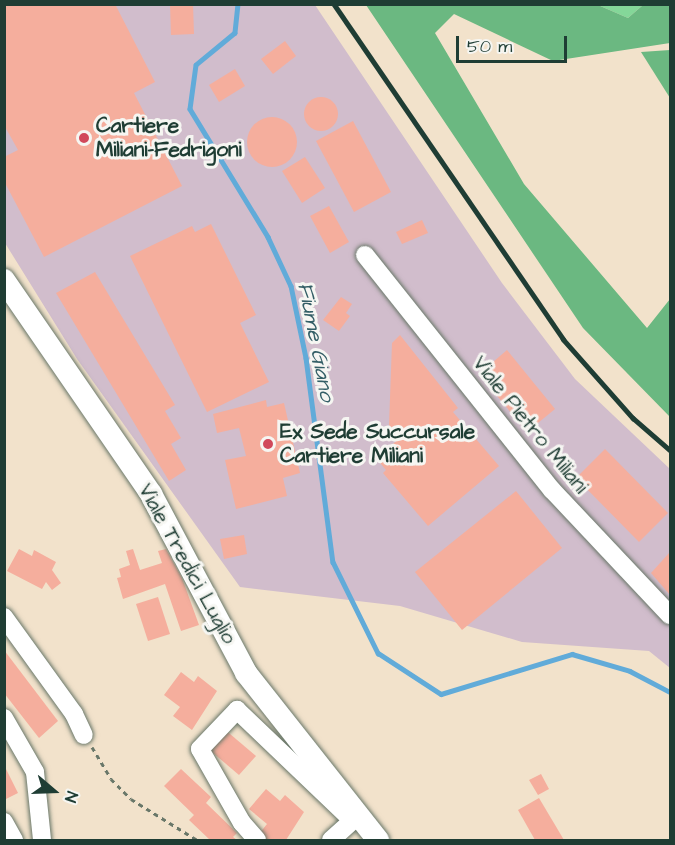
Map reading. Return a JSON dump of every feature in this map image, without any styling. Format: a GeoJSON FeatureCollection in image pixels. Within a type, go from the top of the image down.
{"type":"FeatureCollection","features":[{"type":"Feature","properties":{"kind":"main road","name":"Viale Tredici Luglio"},"geometry":{"type":"LineString","coordinates":[[4,280],[151,494],[246,673],[355,819],[378,840]]}},
{"type":"Feature","properties":{"kind":"street","name":"Viale Pietro Miliani"},"geometry":{"type":"LineString","coordinates":[[365,255],[552,490],[670,615]]}},
{"type":"Feature","properties":{"kind":"street"},"geometry":{"type":"LineString","coordinates":[[4,616],[74,714],[84,735]]}},
{"type":"Feature","properties":{"kind":"street","name":"Viale Tredici Luglio"},"geometry":{"type":"LineString","coordinates":[[257,840],[242,823],[200,749],[237,710],[355,819]]}},
{"type":"Feature","properties":{"kind":"street"},"geometry":{"type":"LineString","coordinates":[[4,718],[35,772],[42,840]]}},
{"type":"Feature","properties":{"kind":"street"},"geometry":{"type":"LineString","coordinates":[[331,840],[355,819]]}},
{"type":"Feature","properties":{"kind":"street"},"geometry":{"type":"LineString","coordinates":[[4,822],[14,840]]}},
{"type":"Feature","properties":{"kind":"path"},"geometry":{"type":"LineString","coordinates":[[84,735],[111,779],[131,799],[198,840]]}},
{"type":"Feature","properties":{"kind":"shaded area"},"geometry":{"type":"Polygon","coordinates":[[[5,5],[315,5],[502,283],[575,379],[670,469],[670,668],[649,651],[522,642],[400,606],[240,587],[77,359],[5,243],[5,5]]]}},
{"type":"Feature","properties":{"kind":"green space"},"geometry":{"type":"Polygon","coordinates":[[[366,5],[598,5],[628,18],[643,5],[670,5],[670,43],[553,61],[454,14],[435,33],[524,184],[647,328],[670,299],[670,417],[583,328],[366,5]]]}},
{"type":"Feature","properties":{"kind":"green space"},"geometry":{"type":"Polygon","coordinates":[[[598,5],[643,5],[628,18],[598,5]]]}},
{"type":"Feature","properties":{"kind":"green space"},"geometry":{"type":"Polygon","coordinates":[[[670,50],[670,98],[641,52],[670,50]]]}},
{"type":"Feature","properties":{"kind":"building","name":"Cartiere Miliani-Fedrigoni"},"geometry":{"type":"Polygon","coordinates":[[[4,4],[115,4],[155,82],[134,93],[182,186],[44,257],[4,181],[4,157],[18,150],[4,125],[4,4]]]}},
{"type":"Feature","properties":{"kind":"building"},"geometry":{"type":"Polygon","coordinates":[[[170,4],[193,4],[194,34],[171,35],[170,4]]]}},
{"type":"Feature","properties":{"kind":"building"},"geometry":{"type":"Polygon","coordinates":[[[285,41],[296,56],[273,74],[261,59],[285,41]]]}},
{"type":"Feature","properties":{"kind":"building"},"geometry":{"type":"Polygon","coordinates":[[[235,69],[245,86],[219,102],[209,85],[235,69]]]}},
{"type":"Feature","properties":{"kind":"building"},"geometry":{"type":"Polygon","coordinates":[[[321,97],[333,102],[338,114],[333,126],[321,131],[309,126],[304,114],[309,102],[321,97]]]}},
{"type":"Feature","properties":{"kind":"building"},"geometry":{"type":"Polygon","coordinates":[[[272,117],[290,124],[297,142],[290,160],[272,167],[254,160],[247,142],[254,124],[272,117]]]}},
{"type":"Feature","properties":{"kind":"building"},"geometry":{"type":"Polygon","coordinates":[[[353,121],[391,192],[354,212],[316,141],[353,121]]]}},
{"type":"Feature","properties":{"kind":"building"},"geometry":{"type":"Polygon","coordinates":[[[305,157],[325,188],[302,203],[282,171],[305,157]]]}},
{"type":"Feature","properties":{"kind":"building"},"geometry":{"type":"Polygon","coordinates":[[[329,206],[349,242],[330,253],[310,216],[329,206]]]}},
{"type":"Feature","properties":{"kind":"building"},"geometry":{"type":"Polygon","coordinates":[[[422,220],[428,233],[402,244],[396,232],[422,220]]]}},
{"type":"Feature","properties":{"kind":"building"},"geometry":{"type":"Polygon","coordinates":[[[211,224],[256,315],[240,323],[269,382],[207,412],[130,256],[192,226],[195,232],[211,224]]]}},
{"type":"Feature","properties":{"kind":"building"},"geometry":{"type":"Polygon","coordinates":[[[95,272],[175,405],[165,411],[181,438],[171,444],[186,470],[169,481],[56,293],[95,272]]]}},
{"type":"Feature","properties":{"kind":"building"},"geometry":{"type":"Polygon","coordinates":[[[341,297],[352,304],[346,313],[350,316],[339,331],[323,320],[341,297]]]}},
{"type":"Feature","properties":{"kind":"building"},"geometry":{"type":"Polygon","coordinates":[[[400,335],[458,408],[453,412],[499,466],[428,526],[383,473],[386,470],[376,458],[400,438],[389,425],[392,343],[400,335]]]}},
{"type":"Feature","properties":{"kind":"building"},"geometry":{"type":"Polygon","coordinates":[[[507,350],[555,409],[527,432],[479,374],[507,350]]]}},
{"type":"Feature","properties":{"kind":"building","name":"Ex Sede Succursale Cartiere Miliani"},"geometry":{"type":"Polygon","coordinates":[[[266,400],[267,407],[284,403],[300,473],[283,478],[287,496],[236,509],[225,460],[246,456],[239,428],[217,433],[213,414],[266,400]]]}},
{"type":"Feature","properties":{"kind":"building"},"geometry":{"type":"Polygon","coordinates":[[[605,449],[668,513],[639,542],[576,478],[605,449]]]}},
{"type":"Feature","properties":{"kind":"building"},"geometry":{"type":"Polygon","coordinates":[[[516,491],[562,548],[462,630],[415,572],[516,491]]]}},
{"type":"Feature","properties":{"kind":"building"},"geometry":{"type":"Polygon","coordinates":[[[244,535],[247,554],[224,559],[220,539],[244,535]]]}},
{"type":"Feature","properties":{"kind":"building"},"geometry":{"type":"Polygon","coordinates":[[[19,549],[32,556],[34,550],[56,562],[52,570],[61,583],[52,590],[46,582],[42,589],[7,571],[19,549]]]}},
{"type":"Feature","properties":{"kind":"building"},"geometry":{"type":"Polygon","coordinates":[[[133,549],[140,570],[162,563],[158,551],[166,549],[182,578],[199,625],[181,631],[165,584],[123,599],[117,578],[121,577],[119,569],[130,565],[126,551],[133,549]]]}},
{"type":"Feature","properties":{"kind":"building"},"geometry":{"type":"Polygon","coordinates":[[[670,552],[670,595],[651,573],[670,552]]]}},
{"type":"Feature","properties":{"kind":"building"},"geometry":{"type":"Polygon","coordinates":[[[158,597],[170,634],[148,641],[136,604],[158,597]]]}},
{"type":"Feature","properties":{"kind":"building"},"geometry":{"type":"Polygon","coordinates":[[[4,650],[58,721],[39,738],[4,693],[4,650]]]}},
{"type":"Feature","properties":{"kind":"building"},"geometry":{"type":"Polygon","coordinates":[[[181,672],[194,682],[198,676],[217,691],[192,730],[173,716],[180,707],[164,695],[181,672]]]}},
{"type":"Feature","properties":{"kind":"building"},"geometry":{"type":"Polygon","coordinates":[[[223,728],[256,756],[239,775],[206,747],[223,728]]]}},
{"type":"Feature","properties":{"kind":"building"},"geometry":{"type":"Polygon","coordinates":[[[4,765],[18,793],[4,800],[4,765]]]}},
{"type":"Feature","properties":{"kind":"building"},"geometry":{"type":"Polygon","coordinates":[[[181,769],[211,797],[206,803],[237,833],[233,837],[237,840],[210,840],[189,820],[194,815],[164,786],[181,769]]]}},
{"type":"Feature","properties":{"kind":"building"},"geometry":{"type":"Polygon","coordinates":[[[541,774],[549,789],[538,795],[529,780],[541,774]]]}},
{"type":"Feature","properties":{"kind":"building"},"geometry":{"type":"Polygon","coordinates":[[[266,789],[280,801],[285,795],[304,812],[286,840],[266,840],[259,834],[267,824],[249,809],[266,789]]]}},
{"type":"Feature","properties":{"kind":"building"},"geometry":{"type":"Polygon","coordinates":[[[539,798],[564,840],[535,840],[518,810],[539,798]]]}},
{"type":"Feature","properties":{"kind":"waterway","name":"Fiume Giano"},"geometry":{"type":"LineString","coordinates":[[238,4],[235,33],[196,65],[190,109],[268,237],[291,286],[306,358],[333,562],[378,653],[441,694],[572,654],[630,671],[670,692]]}},
{"type":"Feature","properties":{"kind":"railway"},"geometry":{"type":"LineString","coordinates":[[334,4],[563,339],[633,418],[670,450]]}},
{"type":"Feature","properties":{"kind":"place","name":"Cartiere Miliani-Fedrigoni"},"geometry":{"type":"Point","coordinates":[84,138]}},
{"type":"Feature","properties":{"kind":"place","name":"Ex Sede Succursale Cartiere Miliani"},"geometry":{"type":"Point","coordinates":[268,444]}}]}
